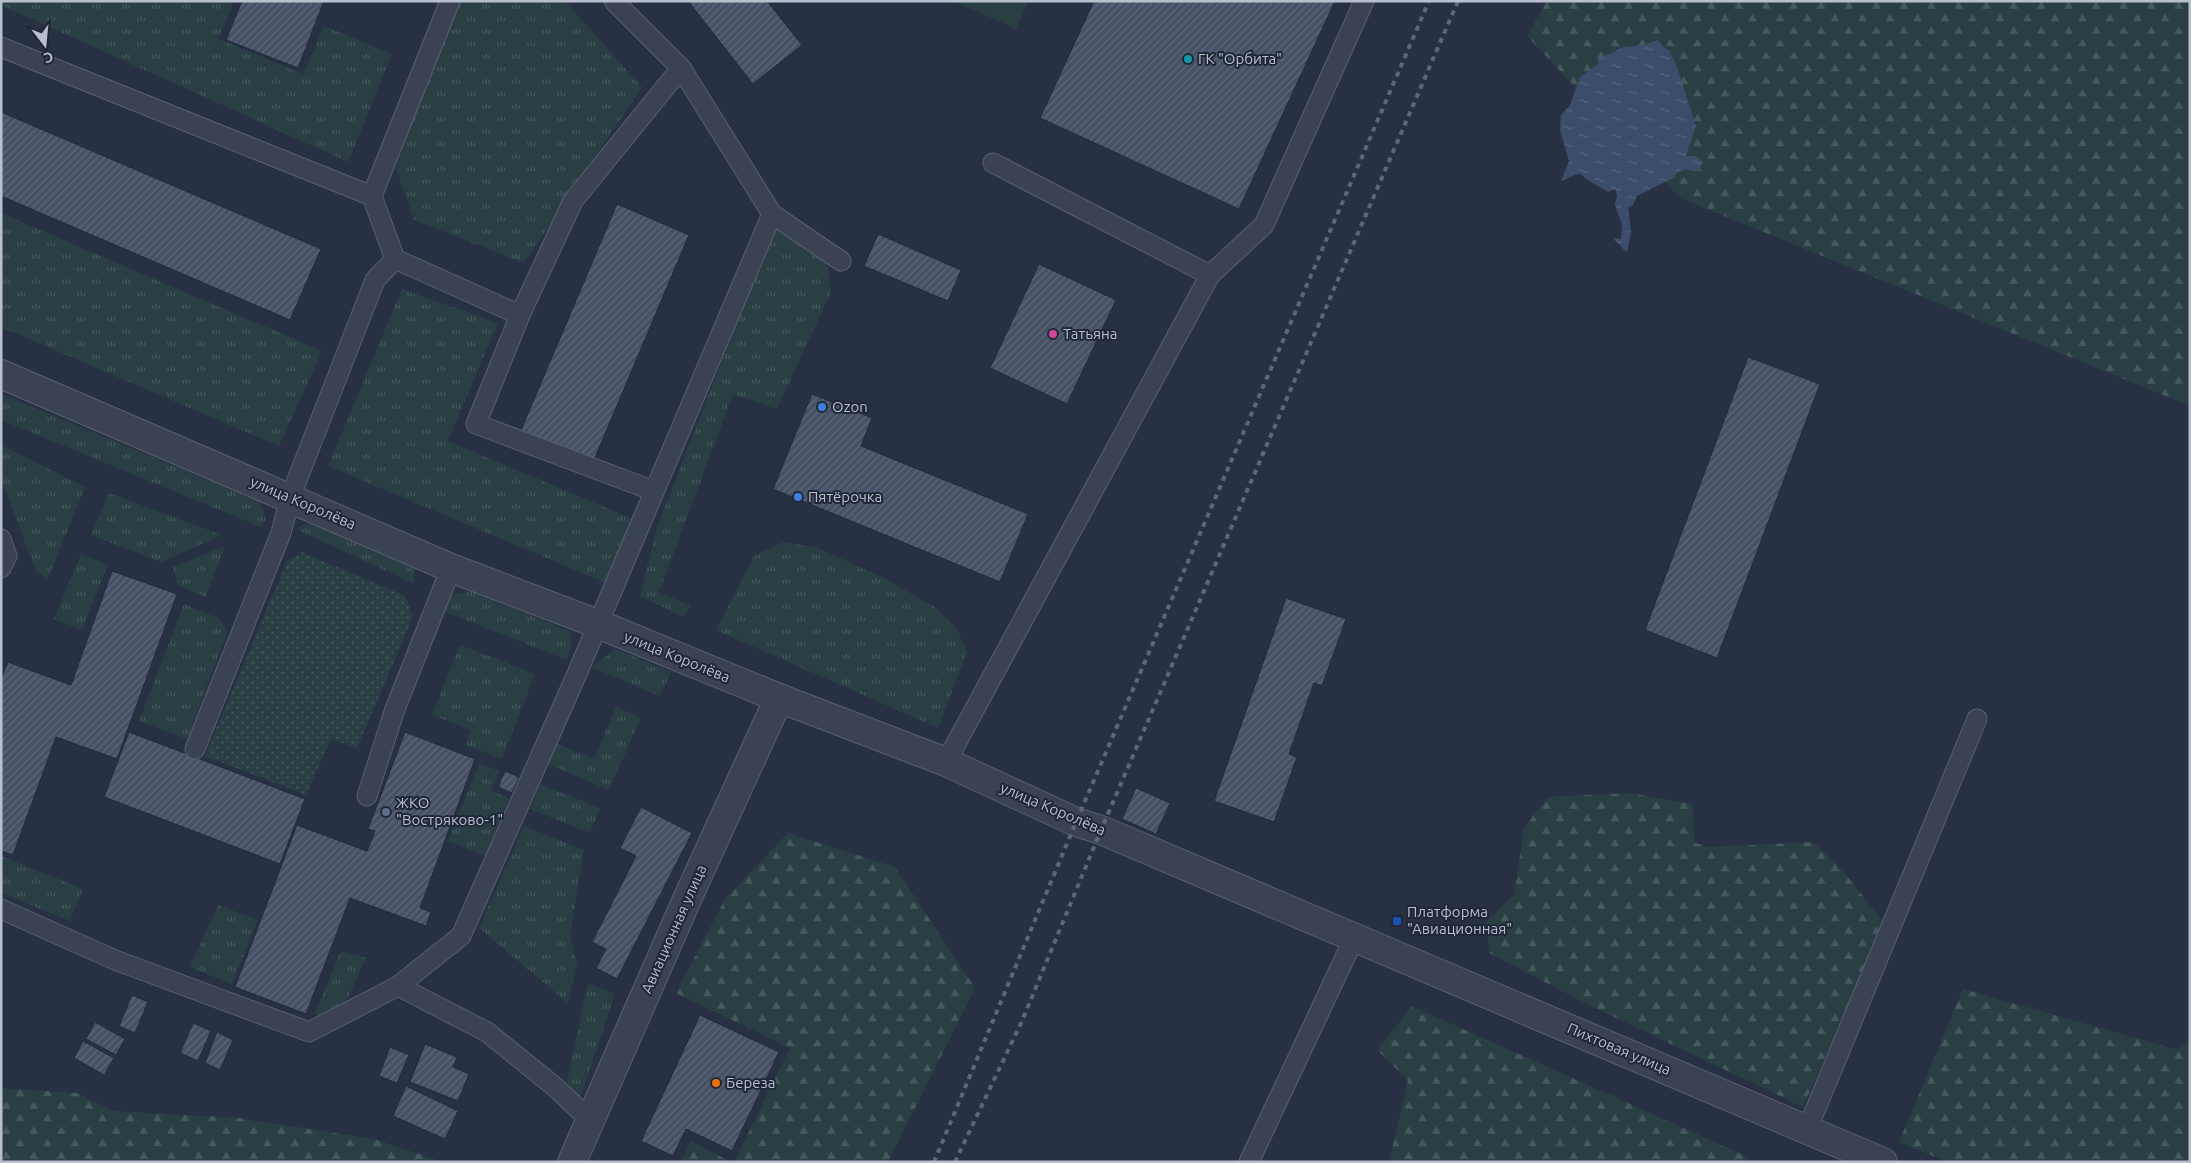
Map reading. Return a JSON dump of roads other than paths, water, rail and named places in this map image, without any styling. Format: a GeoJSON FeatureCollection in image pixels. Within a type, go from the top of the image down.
{"type":"FeatureCollection","features":[{"type":"Feature","properties":{"kind":"street","name":"улица Королёва"},"geometry":{"type":"LineString","coordinates":[[1,374],[451,568],[598,624],[779,698],[946,762],[1076,822],[1101,830],[1355,936]]}},
{"type":"Feature","properties":{"kind":"street","name":"Авиационная улица"},"geometry":{"type":"LineString","coordinates":[[572,1162],[688,897],[779,698]]}},
{"type":"Feature","properties":{"kind":"street","name":"Пихтовая улица"},"geometry":{"type":"LineString","coordinates":[[1355,936],[1883,1162]]}},
{"type":"Feature","properties":{"kind":"lane"},"geometry":{"type":"LineString","coordinates":[[450,1],[372,196],[395,259],[520,315]]}},
{"type":"Feature","properties":{"kind":"lane"},"geometry":{"type":"LineString","coordinates":[[614,1],[681,68],[772,214],[841,260]]}},
{"type":"Feature","properties":{"kind":"lane"},"geometry":{"type":"LineString","coordinates":[[946,762],[1210,275],[1264,225],[1364,1]]}},
{"type":"Feature","properties":{"kind":"lane"},"geometry":{"type":"LineString","coordinates":[[1,47],[372,196]]}},
{"type":"Feature","properties":{"kind":"lane"},"geometry":{"type":"LineString","coordinates":[[654,491],[476,424],[520,315],[573,200],[681,68]]}},
{"type":"Feature","properties":{"kind":"lane"},"geometry":{"type":"LineString","coordinates":[[994,163],[1210,275]]}},
{"type":"Feature","properties":{"kind":"lane"},"geometry":{"type":"LineString","coordinates":[[1,909],[115,960],[309,1032],[398,986],[460,936],[598,624],[772,214]]}},
{"type":"Feature","properties":{"kind":"lane"},"geometry":{"type":"LineString","coordinates":[[195,749],[281,533],[290,498],[375,280],[395,259]]}},
{"type":"Feature","properties":{"kind":"lane"},"geometry":{"type":"LineString","coordinates":[[1,539],[7,556],[1,568]]}},
{"type":"Feature","properties":{"kind":"lane"},"geometry":{"type":"LineString","coordinates":[[367,796],[395,709],[451,568]]}},
{"type":"Feature","properties":{"kind":"lane"},"geometry":{"type":"LineString","coordinates":[[1807,1130],[1977,719]]}},
{"type":"Feature","properties":{"kind":"lane"},"geometry":{"type":"LineString","coordinates":[[1250,1162],[1355,936]]}},
{"type":"Feature","properties":{"kind":"lane"},"geometry":{"type":"LineString","coordinates":[[398,986],[487,1032],[556,1087],[590,1120]]}},
{"type":"Feature","properties":{"kind":"lane"},"geometry":{"type":"LineString","coordinates":[[1263,1162],[1270,1120]]}},
{"type":"Feature","properties":{"kind":"water"},"geometry":{"type":"Polygon","coordinates":[[[1658,40],[1663,47],[1669,50],[1677,67],[1696,126],[1686,156],[1696,156],[1703,162],[1698,171],[1683,170],[1676,173],[1675,177],[1637,196],[1633,205],[1628,207],[1631,232],[1627,253],[1613,238],[1621,239],[1622,224],[1615,205],[1617,195],[1615,189],[1608,192],[1586,179],[1580,173],[1561,181],[1569,161],[1560,130],[1561,115],[1570,105],[1580,77],[1598,64],[1598,59],[1624,47],[1644,45],[1658,40]]]}},
{"type":"Feature","properties":{"kind":"railway"},"geometry":{"type":"LineString","coordinates":[[934,1162],[1076,822],[1429,1]]}},
{"type":"Feature","properties":{"kind":"railway"},"geometry":{"type":"LineString","coordinates":[[955,1162],[1022,1021],[1101,830],[1458,1]]}},
{"type":"Feature","properties":{"kind":"place","name":"ГК \"Орбита\""},"geometry":{"type":"Point","coordinates":[1188,59]}},
{"type":"Feature","properties":{"kind":"place","name":"Татьяна"},"geometry":{"type":"Point","coordinates":[1053,334]}},
{"type":"Feature","properties":{"kind":"place","name":"Ozon"},"geometry":{"type":"Point","coordinates":[822,407]}},
{"type":"Feature","properties":{"kind":"place","name":"Пятёрочка"},"geometry":{"type":"Point","coordinates":[798,497]}},
{"type":"Feature","properties":{"kind":"place","name":"ЖКО \"Востряково-1\""},"geometry":{"type":"Point","coordinates":[386,812]}},
{"type":"Feature","properties":{"kind":"place","name":"Платформа \"Авиационная\""},"geometry":{"type":"Point","coordinates":[1397,921]}},
{"type":"Feature","properties":{"kind":"place","name":"Береза"},"geometry":{"type":"Point","coordinates":[716,1083]}}]}
